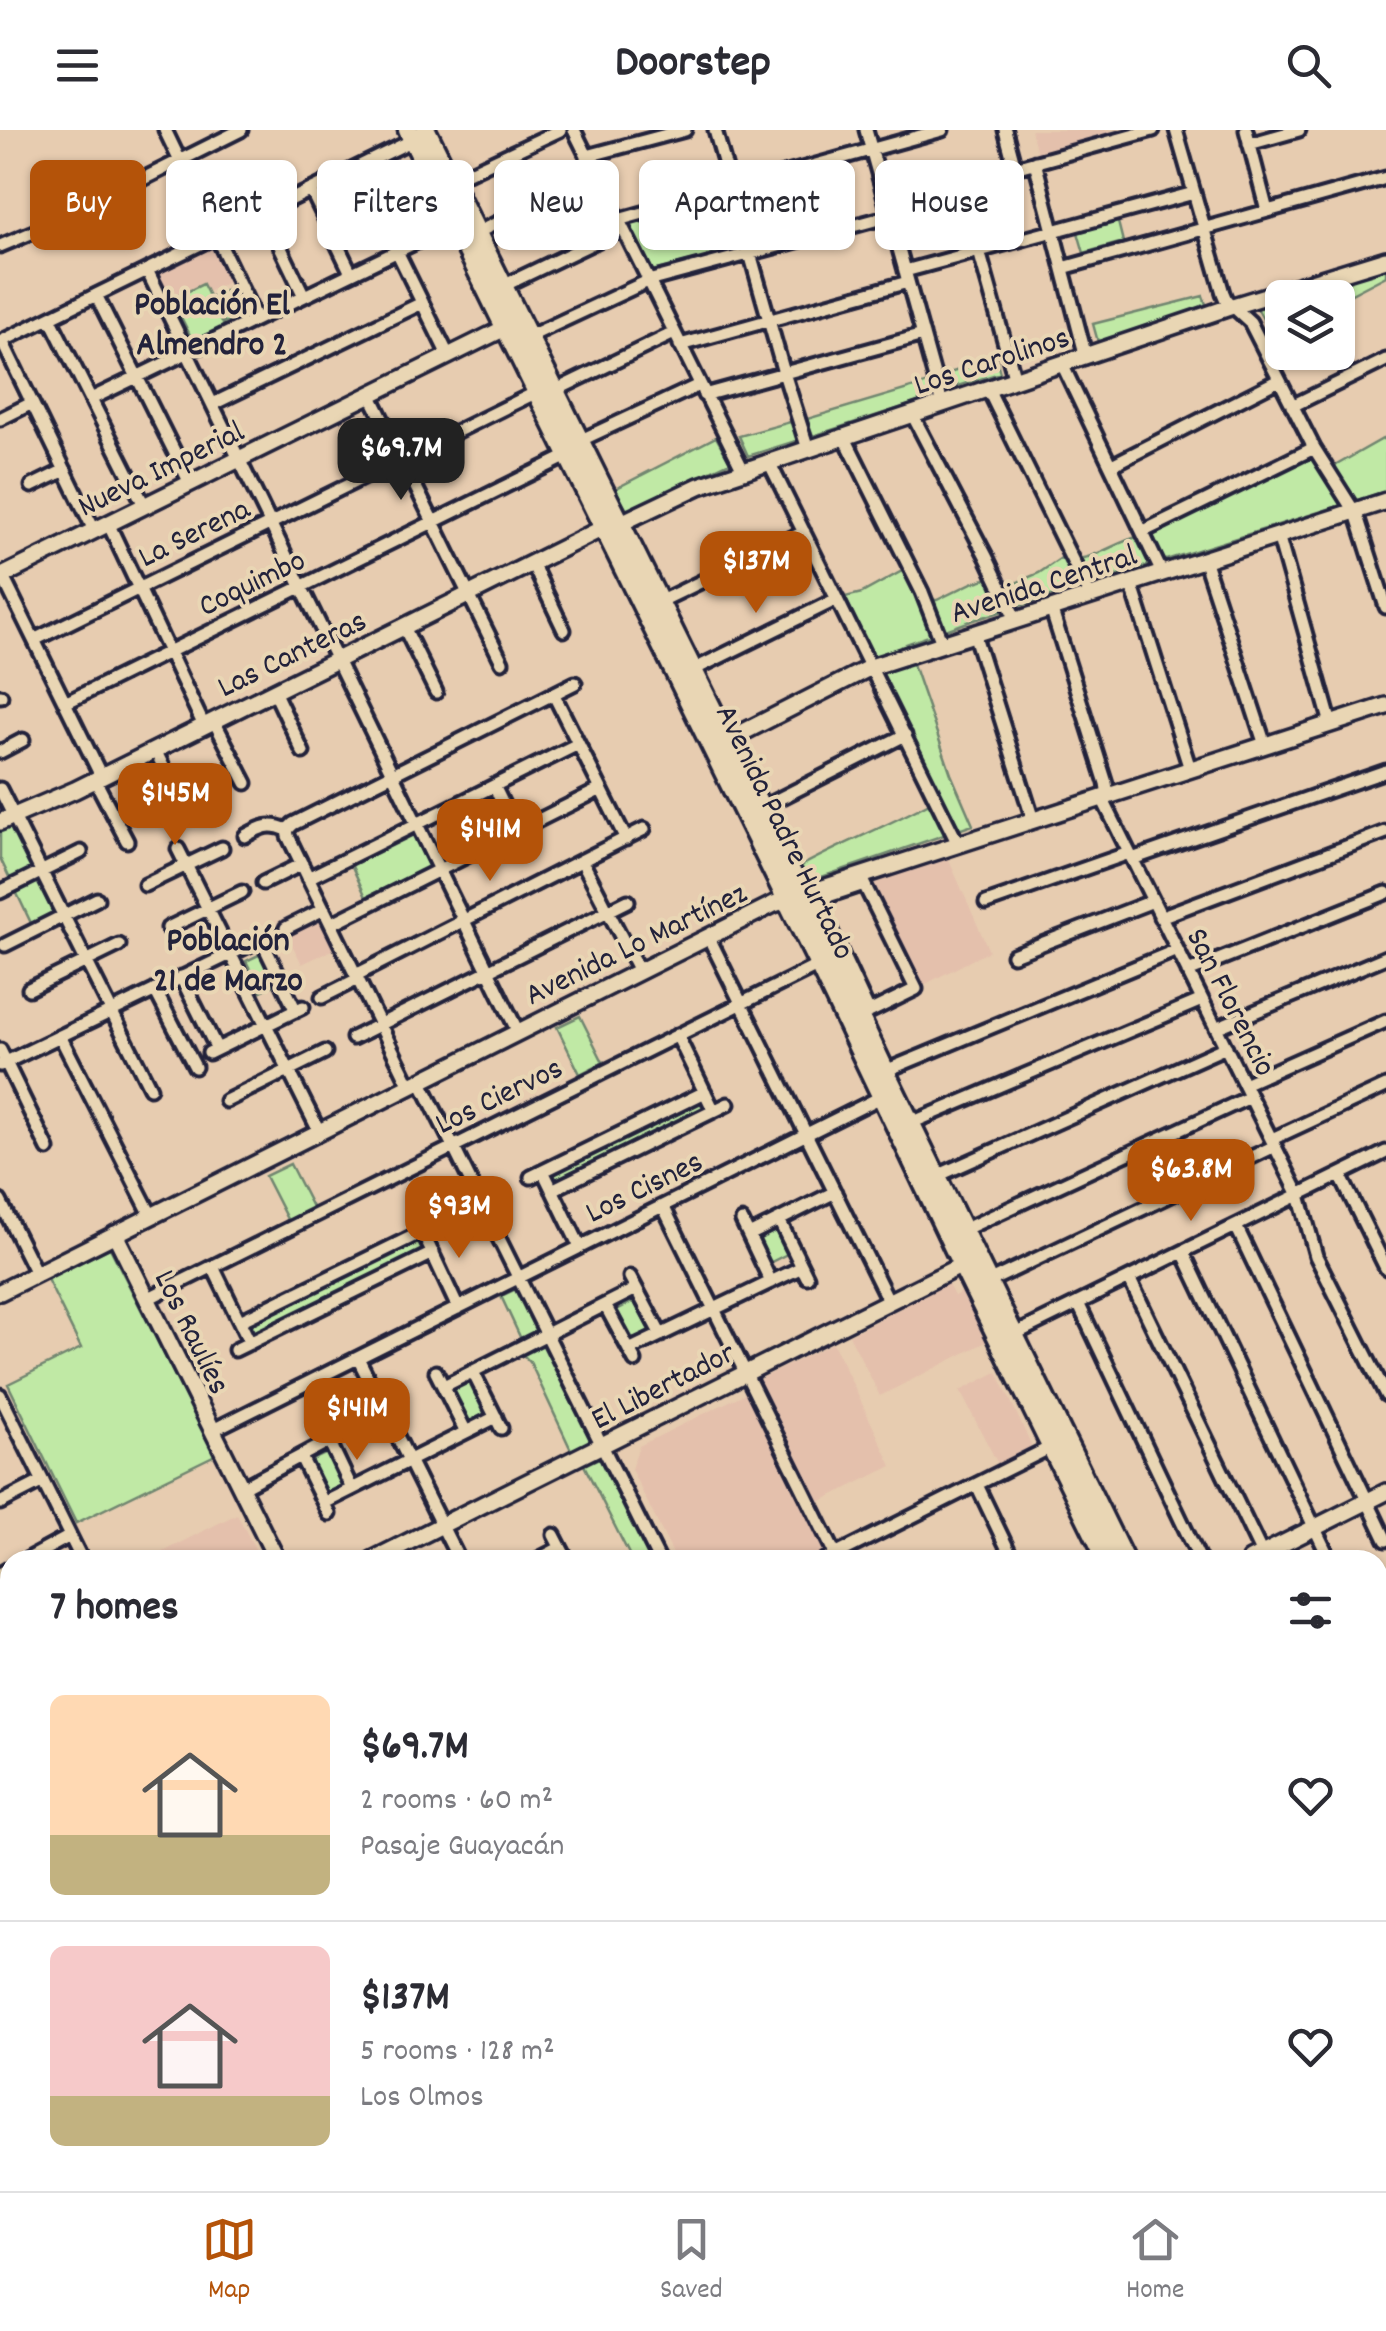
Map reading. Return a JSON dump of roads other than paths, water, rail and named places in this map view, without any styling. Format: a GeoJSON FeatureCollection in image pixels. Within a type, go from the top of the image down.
{"type":"FeatureCollection","features":[{"type":"Feature","properties":{"kind":"main road","name":"Avenida Padre Hurtado"},"geometry":{"type":"LineString","coordinates":[[415,133],[435,160]]}},
{"type":"Feature","properties":{"kind":"main road","name":"Avenida Padre Hurtado"},"geometry":{"type":"LineString","coordinates":[[415,133],[427,160]]}},
{"type":"Feature","properties":{"kind":"main road","name":"Avenida Padre Hurtado"},"geometry":{"type":"LineString","coordinates":[[474,229],[528,337],[546,391]]}},
{"type":"Feature","properties":{"kind":"main road","name":"Avenida Padre Hurtado"},"geometry":{"type":"LineString","coordinates":[[467,250],[506,328],[546,391],[612,526],[706,736],[885,1071],[963,1230],[969,1262],[988,1282],[1119,1550]]}},
{"type":"Feature","properties":{"kind":"main road","name":"Avenida Padre Hurtado"},"geometry":{"type":"LineString","coordinates":[[612,526],[659,602],[762,808],[819,964],[969,1262],[1102,1550]]}},
{"type":"Feature","properties":{"kind":"main road"},"geometry":{"type":"LineString","coordinates":[[706,736],[728,740]]}},
{"type":"Feature","properties":{"kind":"street"},"geometry":{"type":"LineString","coordinates":[[165,130],[180,160]]}},
{"type":"Feature","properties":{"kind":"street"},"geometry":{"type":"LineString","coordinates":[[182,160],[242,130]]}},
{"type":"Feature","properties":{"kind":"street"},"geometry":{"type":"LineString","coordinates":[[474,171],[560,130]]}},
{"type":"Feature","properties":{"kind":"street"},"geometry":{"type":"LineString","coordinates":[[574,130],[589,160]]}},
{"type":"Feature","properties":{"kind":"street"},"geometry":{"type":"LineString","coordinates":[[587,156],[653,134],[684,130]]}},
{"type":"Feature","properties":{"kind":"street"},"geometry":{"type":"LineString","coordinates":[[715,130],[724,160]]}},
{"type":"Feature","properties":{"kind":"street"},"geometry":{"type":"LineString","coordinates":[[866,130],[875,161]]}},
{"type":"Feature","properties":{"kind":"street"},"geometry":{"type":"LineString","coordinates":[[836,160],[942,130]]}},
{"type":"Feature","properties":{"kind":"street"},"geometry":{"type":"LineString","coordinates":[[1005,130],[1013,160]]}},
{"type":"Feature","properties":{"kind":"street"},"geometry":{"type":"LineString","coordinates":[[1024,165],[1152,130]]}},
{"type":"Feature","properties":{"kind":"street"},"geometry":{"type":"LineString","coordinates":[[1176,130],[1226,300],[1250,322],[1314,448],[1362,526],[1386,607]]}},
{"type":"Feature","properties":{"kind":"street"},"geometry":{"type":"LineString","coordinates":[[1246,130],[1268,211]]}},
{"type":"Feature","properties":{"kind":"street"},"geometry":{"type":"LineString","coordinates":[[1250,144],[1299,130]]}},
{"type":"Feature","properties":{"kind":"street"},"geometry":{"type":"LineString","coordinates":[[369,160],[415,133]]}},
{"type":"Feature","properties":{"kind":"street"},"geometry":{"type":"LineString","coordinates":[[1035,162],[1086,357]]}},
{"type":"Feature","properties":{"kind":"street"},"geometry":{"type":"LineString","coordinates":[[0,246],[166,168]]}},
{"type":"Feature","properties":{"kind":"street"},"geometry":{"type":"LineString","coordinates":[[1063,268],[1386,178]]}},
{"type":"Feature","properties":{"kind":"street"},"geometry":{"type":"LineString","coordinates":[[297,197],[317,188]]}},
{"type":"Feature","properties":{"kind":"street"},"geometry":{"type":"LineString","coordinates":[[312,190],[351,274]]}},
{"type":"Feature","properties":{"kind":"street","name":"La Serena"},"geometry":{"type":"LineString","coordinates":[[34,640],[546,391],[676,339],[769,320],[978,251],[1194,193]]}},
{"type":"Feature","properties":{"kind":"street"},"geometry":{"type":"LineString","coordinates":[[503,286],[639,219]]}},
{"type":"Feature","properties":{"kind":"street"},"geometry":{"type":"LineString","coordinates":[[528,337],[648,281],[875,220]]}},
{"type":"Feature","properties":{"kind":"street"},"geometry":{"type":"LineString","coordinates":[[476,233],[494,224]]}},
{"type":"Feature","properties":{"kind":"street"},"geometry":{"type":"LineString","coordinates":[[620,225],[743,470]]}},
{"type":"Feature","properties":{"kind":"street"},"geometry":{"type":"LineString","coordinates":[[188,250],[1,342],[65,470],[140,588],[209,723],[246,783]]}},
{"type":"Feature","properties":{"kind":"street"},"geometry":{"type":"LineString","coordinates":[[223,250],[256,319]]}},
{"type":"Feature","properties":{"kind":"street"},"geometry":{"type":"LineString","coordinates":[[282,250],[304,296]]}},
{"type":"Feature","properties":{"kind":"street"},"geometry":{"type":"LineString","coordinates":[[749,250],[808,449]]}},
{"type":"Feature","properties":{"kind":"street"},"geometry":{"type":"LineString","coordinates":[[899,250],[942,404]]}},
{"type":"Feature","properties":{"kind":"street"},"geometry":{"type":"LineString","coordinates":[[91,399],[396,251],[448,355]]}},
{"type":"Feature","properties":{"kind":"street"},"geometry":{"type":"LineString","coordinates":[[978,251],[1015,380]]}},
{"type":"Feature","properties":{"kind":"street","name":"Los Carolinos"},"geometry":{"type":"LineString","coordinates":[[612,526],[743,470],[1233,306],[1386,259]]}},
{"type":"Feature","properties":{"kind":"street"},"geometry":{"type":"LineString","coordinates":[[147,270],[518,1032]]}},
{"type":"Feature","properties":{"kind":"street"},"geometry":{"type":"LineString","coordinates":[[96,295],[190,482]]}},
{"type":"Feature","properties":{"kind":"street"},"geometry":{"type":"LineString","coordinates":[[212,404],[422,303]]}},
{"type":"Feature","properties":{"kind":"street"},"geometry":{"type":"LineString","coordinates":[[50,318],[144,505]]}},
{"type":"Feature","properties":{"kind":"street","name":"Nueva Imperial"},"geometry":{"type":"LineString","coordinates":[[1,576],[506,328]]}},
{"type":"Feature","properties":{"kind":"street","name":"Coquimbo"},"geometry":{"type":"LineString","coordinates":[[65,703],[433,522],[574,448],[702,390],[784,373],[923,335]]}},
{"type":"Feature","properties":{"kind":"street"},"geometry":{"type":"LineString","coordinates":[[1292,406],[1386,360]]}},
{"type":"Feature","properties":{"kind":"street"},"geometry":{"type":"LineString","coordinates":[[1062,364],[1162,573]]}},
{"type":"Feature","properties":{"kind":"street"},"geometry":{"type":"LineString","coordinates":[[1112,464],[1279,380]]}},
{"type":"Feature","properties":{"kind":"street"},"geometry":{"type":"LineString","coordinates":[[988,389],[1090,596]]}},
{"type":"Feature","properties":{"kind":"street"},"geometry":{"type":"LineString","coordinates":[[370,394],[502,662]]}},
{"type":"Feature","properties":{"kind":"street"},"geometry":{"type":"LineString","coordinates":[[0,419],[32,403]]}},
{"type":"Feature","properties":{"kind":"street"},"geometry":{"type":"LineString","coordinates":[[912,414],[1016,620]]}},
{"type":"Feature","properties":{"kind":"street"},"geometry":{"type":"LineString","coordinates":[[844,436],[922,592],[942,644]]}},
{"type":"Feature","properties":{"kind":"street","name":"Avenida Central"},"geometry":{"type":"LineString","coordinates":[[1144,531],[1314,448]]}},
{"type":"Feature","properties":{"kind":"street"},"geometry":{"type":"LineString","coordinates":[[769,462],[958,844]]}},
{"type":"Feature","properties":{"kind":"street"},"geometry":{"type":"LineString","coordinates":[[32,486],[65,470]]}},
{"type":"Feature","properties":{"kind":"street","name":"Avenida Central"},"geometry":{"type":"LineString","coordinates":[[728,740],[871,667],[1386,501]]}},
{"type":"Feature","properties":{"kind":"street","name":"Las Canteras"},"geometry":{"type":"LineString","coordinates":[[7,819],[612,526]]}},
{"type":"Feature","properties":{"kind":"street"},"geometry":{"type":"LineString","coordinates":[[659,602],[804,532]]}},
{"type":"Feature","properties":{"kind":"street"},"geometry":{"type":"LineString","coordinates":[[1278,536],[1331,724]]}},
{"type":"Feature","properties":{"kind":"street"},"geometry":{"type":"LineString","coordinates":[[1204,559],[1266,745]]}},
{"type":"Feature","properties":{"kind":"street"},"geometry":{"type":"LineString","coordinates":[[532,563],[564,630]]}},
{"type":"Feature","properties":{"kind":"street"},"geometry":{"type":"LineString","coordinates":[[1,576],[65,703],[127,842]]}},
{"type":"Feature","properties":{"kind":"street"},"geometry":{"type":"LineString","coordinates":[[1131,582],[1190,769]]}},
{"type":"Feature","properties":{"kind":"street"},"geometry":{"type":"LineString","coordinates":[[693,670],[837,599]]}},
{"type":"Feature","properties":{"kind":"street","name":"San Florencio"},"geometry":{"type":"LineString","coordinates":[[1051,608],[1108,796],[1104,804],[1299,1195],[1320,1265],[1386,1395]]}},
{"type":"Feature","properties":{"kind":"street"},"geometry":{"type":"LineString","coordinates":[[404,626],[436,692]]}},
{"type":"Feature","properties":{"kind":"street"},"geometry":{"type":"LineString","coordinates":[[974,633],[1033,820]]}},
{"type":"Feature","properties":{"kind":"street"},"geometry":{"type":"LineString","coordinates":[[287,830],[575,683]]}},
{"type":"Feature","properties":{"kind":"street"},"geometry":{"type":"LineString","coordinates":[[274,691],[303,752]]}},
{"type":"Feature","properties":{"kind":"street"},"geometry":{"type":"LineString","coordinates":[[554,694],[626,838]]}},
{"type":"Feature","properties":{"kind":"street","name":"Avenida Lo Martínez"},"geometry":{"type":"LineString","coordinates":[[0,1292],[708,936],[794,897],[1386,706]]}},
{"type":"Feature","properties":{"kind":"street"},"geometry":{"type":"LineString","coordinates":[[762,808],[905,736]]}},
{"type":"Feature","properties":{"kind":"street"},"geometry":{"type":"LineString","coordinates":[[0,752],[23,740]]}},
{"type":"Feature","properties":{"kind":"street"},"geometry":{"type":"LineString","coordinates":[[308,878],[578,744]]}},
{"type":"Feature","properties":{"kind":"street"},"geometry":{"type":"LineString","coordinates":[[156,750],[186,813]]}},
{"type":"Feature","properties":{"kind":"street"},"geometry":{"type":"LineString","coordinates":[[986,904],[1386,772]]}},
{"type":"Feature","properties":{"kind":"street"},"geometry":{"type":"LineString","coordinates":[[494,786],[516,831]]}},
{"type":"Feature","properties":{"kind":"street"},"geometry":{"type":"LineString","coordinates":[[0,789],[7,819],[41,872],[150,1088]]}},
{"type":"Feature","properties":{"kind":"street"},"geometry":{"type":"LineString","coordinates":[[331,924],[601,789]]}},
{"type":"Feature","properties":{"kind":"street"},"geometry":{"type":"LineString","coordinates":[[245,836],[274,824],[287,830]]}},
{"type":"Feature","properties":{"kind":"street"},"geometry":{"type":"LineString","coordinates":[[322,997],[644,829]]}},
{"type":"Feature","properties":{"kind":"street"},"geometry":{"type":"LineString","coordinates":[[287,830],[380,1024],[453,1146],[655,1550]]}},
{"type":"Feature","properties":{"kind":"street"},"geometry":{"type":"LineString","coordinates":[[1160,916],[1386,832]]}},
{"type":"Feature","properties":{"kind":"street"},"geometry":{"type":"LineString","coordinates":[[146,885],[222,848]]}},
{"type":"Feature","properties":{"kind":"street"},"geometry":{"type":"LineString","coordinates":[[178,849],[319,1131]]}},
{"type":"Feature","properties":{"kind":"street"},"geometry":{"type":"LineString","coordinates":[[0,892],[81,852]]}},
{"type":"Feature","properties":{"kind":"street"},"geometry":{"type":"LineString","coordinates":[[582,860],[639,971]]}},
{"type":"Feature","properties":{"kind":"street"},"geometry":{"type":"LineString","coordinates":[[263,883],[302,864]]}},
{"type":"Feature","properties":{"kind":"street"},"geometry":{"type":"LineString","coordinates":[[864,884],[916,989],[868,1012],[819,905],[822,898],[864,884]]}},
{"type":"Feature","properties":{"kind":"street"},"geometry":{"type":"LineString","coordinates":[[168,928],[242,892]]}},
{"type":"Feature","properties":{"kind":"street"},"geometry":{"type":"LineString","coordinates":[[1188,972],[1386,893]]}},
{"type":"Feature","properties":{"kind":"street"},"geometry":{"type":"LineString","coordinates":[[4,945],[97,899]]}},
{"type":"Feature","properties":{"kind":"street"},"geometry":{"type":"LineString","coordinates":[[353,1038],[628,901]]}},
{"type":"Feature","properties":{"kind":"street"},"geometry":{"type":"LineString","coordinates":[[1013,955],[1153,902]]}},
{"type":"Feature","properties":{"kind":"street"},"geometry":{"type":"LineString","coordinates":[[286,928],[324,909]]}},
{"type":"Feature","properties":{"kind":"street"},"geometry":{"type":"LineString","coordinates":[[48,1149],[2,1059],[60,1036],[181,977],[230,954],[266,936],[300,1009],[213,1051],[181,977]]}},
{"type":"Feature","properties":{"kind":"street"},"geometry":{"type":"LineString","coordinates":[[708,936],[890,1302]]}},
{"type":"Feature","properties":{"kind":"street"},"geometry":{"type":"LineString","coordinates":[[29,989],[119,944]]}},
{"type":"Feature","properties":{"kind":"street"},"geometry":{"type":"LineString","coordinates":[[885,1071],[1177,950]]}},
{"type":"Feature","properties":{"kind":"street"},"geometry":{"type":"LineString","coordinates":[[1216,1028],[1386,957]]}},
{"type":"Feature","properties":{"kind":"street","name":"Los Ciervos"},"geometry":{"type":"LineString","coordinates":[[147,1299],[819,964]]}},
{"type":"Feature","properties":{"kind":"street"},"geometry":{"type":"LineString","coordinates":[[157,989],[195,1068]]}},
{"type":"Feature","properties":{"kind":"street"},"geometry":{"type":"LineString","coordinates":[[911,1124],[1202,1000]]}},
{"type":"Feature","properties":{"kind":"street"},"geometry":{"type":"LineString","coordinates":[[963,1230],[1386,1020]]}},
{"type":"Feature","properties":{"kind":"street"},"geometry":{"type":"LineString","coordinates":[[677,1035],[714,1111]]}},
{"type":"Feature","properties":{"kind":"street"},"geometry":{"type":"LineString","coordinates":[[60,1036],[152,1216]]}},
{"type":"Feature","properties":{"kind":"street"},"geometry":{"type":"LineString","coordinates":[[937,1176],[1226,1047]]}},
{"type":"Feature","properties":{"kind":"street"},"geometry":{"type":"LineString","coordinates":[[226,1101],[325,1052]]}},
{"type":"Feature","properties":{"kind":"street"},"geometry":{"type":"LineString","coordinates":[[988,1282],[1386,1086]]}},
{"type":"Feature","properties":{"kind":"street"},"geometry":{"type":"LineString","coordinates":[[580,1247],[552,1190],[537,1174],[705,1092]]}},
{"type":"Feature","properties":{"kind":"street","name":"Los Cisnes"},"geometry":{"type":"LineString","coordinates":[[213,1430],[883,1096]]}},
{"type":"Feature","properties":{"kind":"street"},"geometry":{"type":"LineString","coordinates":[[552,1190],[728,1104]]}},
{"type":"Feature","properties":{"kind":"street"},"geometry":{"type":"LineString","coordinates":[[1015,1334],[1386,1152]]}},
{"type":"Feature","properties":{"kind":"street"},"geometry":{"type":"LineString","coordinates":[[1340,1175],[1386,1268]]}},
{"type":"Feature","properties":{"kind":"street"},"geometry":{"type":"LineString","coordinates":[[748,1235],[835,1192]]}},
{"type":"Feature","properties":{"kind":"street"},"geometry":{"type":"LineString","coordinates":[[0,1201],[36,1273]]}},
{"type":"Feature","properties":{"kind":"street"},"geometry":{"type":"LineString","coordinates":[[663,1206],[829,1550]]}},
{"type":"Feature","properties":{"kind":"street"},"geometry":{"type":"LineString","coordinates":[[605,1305],[632,1355],[661,1335],[714,1309],[771,1282],[805,1272],[779,1220]]}},
{"type":"Feature","properties":{"kind":"street"},"geometry":{"type":"LineString","coordinates":[[742,1221],[771,1282]]}},
{"type":"Feature","properties":{"kind":"street"},"geometry":{"type":"LineString","coordinates":[[240,1321],[436,1225]]}},
{"type":"Feature","properties":{"kind":"street"},"geometry":{"type":"LineString","coordinates":[[1236,1226],[1386,1540]]}},
{"type":"Feature","properties":{"kind":"street"},"geometry":{"type":"LineString","coordinates":[[422,1231],[458,1308]]}},
{"type":"Feature","properties":{"kind":"street","name":"Los Raulíes"},"geometry":{"type":"LineString","coordinates":[[115,1234],[273,1550]]}},
{"type":"Feature","properties":{"kind":"street"},"geometry":{"type":"LineString","coordinates":[[1183,1252],[1325,1550]]}},
{"type":"Feature","properties":{"kind":"street"},"geometry":{"type":"LineString","coordinates":[[235,1350],[433,1253]]}},
{"type":"Feature","properties":{"kind":"street","name":"El Libertador"},"geometry":{"type":"LineString","coordinates":[[392,1550],[969,1262]]}},
{"type":"Feature","properties":{"kind":"street"},"geometry":{"type":"LineString","coordinates":[[212,1266],[250,1342]]}},
{"type":"Feature","properties":{"kind":"street"},"geometry":{"type":"LineString","coordinates":[[630,1277],[661,1335]]}},
{"type":"Feature","properties":{"kind":"street"},"geometry":{"type":"LineString","coordinates":[[1130,1278],[1255,1550]]}},
{"type":"Feature","properties":{"kind":"street"},"geometry":{"type":"LineString","coordinates":[[444,1386],[636,1289]]}},
{"type":"Feature","properties":{"kind":"street"},"geometry":{"type":"LineString","coordinates":[[1078,1303],[1195,1550]]}},
{"type":"Feature","properties":{"kind":"street"},"geometry":{"type":"LineString","coordinates":[[358,1358],[454,1550]]}},
{"type":"Feature","properties":{"kind":"street"},"geometry":{"type":"LineString","coordinates":[[436,1372],[466,1432]]}},
{"type":"Feature","properties":{"kind":"street"},"geometry":{"type":"LineString","coordinates":[[301,1457],[326,1509],[352,1489],[409,1460],[466,1432],[498,1423],[473,1372]]}},
{"type":"Feature","properties":{"kind":"street"},"geometry":{"type":"LineString","coordinates":[[0,1395],[6,1422],[43,1481],[77,1550]]}},
{"type":"Feature","properties":{"kind":"street"},"geometry":{"type":"LineString","coordinates":[[242,1488],[301,1457],[326,1435],[352,1489]]}},
{"type":"Feature","properties":{"kind":"street"},"geometry":{"type":"LineString","coordinates":[[849,1550],[1052,1447]]}},
{"type":"Feature","properties":{"kind":"street"},"geometry":{"type":"LineString","coordinates":[[0,1503],[43,1481]]}},
{"type":"Feature","properties":{"kind":"street"},"geometry":{"type":"LineString","coordinates":[[977,1484],[1009,1550]]}},
{"type":"Feature","properties":{"kind":"street"},"geometry":{"type":"LineString","coordinates":[[1274,1550],[1386,1492]]}},
{"type":"Feature","properties":{"kind":"street"},"geometry":{"type":"LineString","coordinates":[[554,1535],[562,1550]]}},
{"type":"Feature","properties":{"kind":"street"},"geometry":{"type":"LineString","coordinates":[[44,1550],[70,1536]]}},
{"type":"Feature","properties":{"kind":"district","name":"Población El Almendro 2"},"geometry":{"type":"Point","coordinates":[212,322]}},
{"type":"Feature","properties":{"kind":"district","name":"Población 21 de Marzo"},"geometry":{"type":"Point","coordinates":[228,958]}}]}
